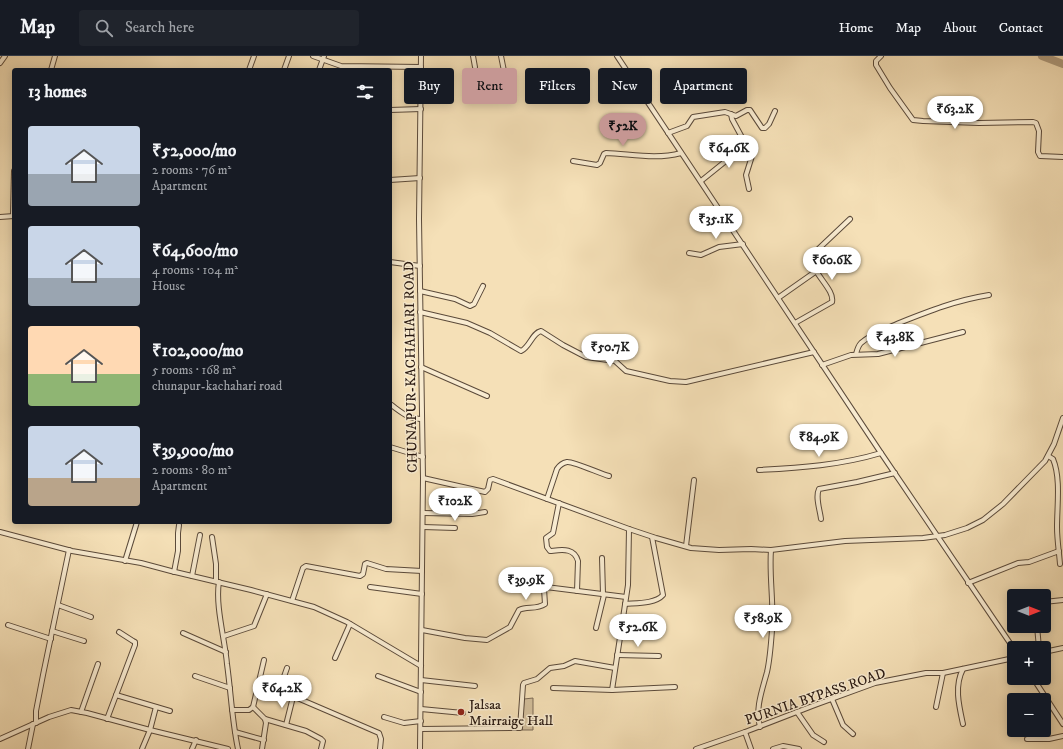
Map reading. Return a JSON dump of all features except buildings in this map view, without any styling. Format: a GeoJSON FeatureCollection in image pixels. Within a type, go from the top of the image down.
{"type":"FeatureCollection","features":[{"type":"Feature","properties":{"kind":"street"},"geometry":{"type":"LineString","coordinates":[[0,63],[5,56]]}},
{"type":"Feature","properties":{"kind":"street"},"geometry":{"type":"LineString","coordinates":[[52,68],[55,56]]}},
{"type":"Feature","properties":{"kind":"street"},"geometry":{"type":"LineString","coordinates":[[250,68],[254,56]]}},
{"type":"Feature","properties":{"kind":"street"},"geometry":{"type":"LineString","coordinates":[[285,68],[289,56]]}},
{"type":"Feature","properties":{"kind":"street"},"geometry":{"type":"LineString","coordinates":[[313,56],[324,58],[341,66],[421,67]]}},
{"type":"Feature","properties":{"kind":"street","name":"CHUNAPUR-KACHAHARI ROAD"},"geometry":{"type":"LineString","coordinates":[[420,749],[423,527],[420,312],[421,56]]}},
{"type":"Feature","properties":{"kind":"street"},"geometry":{"type":"LineString","coordinates":[[473,56],[475,67]]}},
{"type":"Feature","properties":{"kind":"street"},"geometry":{"type":"LineString","coordinates":[[501,56],[503,68]]}},
{"type":"Feature","properties":{"kind":"street"},"geometry":{"type":"LineString","coordinates":[[617,56],[822,365],[1008,641]]}},
{"type":"Feature","properties":{"kind":"street"},"geometry":{"type":"LineString","coordinates":[[881,56],[876,65],[890,88],[913,120],[979,123],[1033,122],[1039,127],[1038,152],[1040,156],[1063,157]]}},
{"type":"Feature","properties":{"kind":"street"},"geometry":{"type":"LineString","coordinates":[[320,68],[324,58]]}},
{"type":"Feature","properties":{"kind":"street"},"geometry":{"type":"LineString","coordinates":[[392,110],[421,109]]}},
{"type":"Feature","properties":{"kind":"street"},"geometry":{"type":"LineString","coordinates":[[668,133],[687,126],[693,117],[725,112],[736,116],[745,110],[750,110],[764,128],[769,124],[775,111]]}},
{"type":"Feature","properties":{"kind":"street"},"geometry":{"type":"LineString","coordinates":[[731,114],[732,119],[752,157],[746,175],[749,189]]}},
{"type":"Feature","properties":{"kind":"street"},"geometry":{"type":"LineString","coordinates":[[701,181],[732,156],[744,142]]}},
{"type":"Feature","properties":{"kind":"street"},"geometry":{"type":"LineString","coordinates":[[574,161],[597,165],[606,153],[628,156],[656,156],[681,153]]}},
{"type":"Feature","properties":{"kind":"street"},"geometry":{"type":"LineString","coordinates":[[392,180],[420,178]]}},
{"type":"Feature","properties":{"kind":"street"},"geometry":{"type":"LineString","coordinates":[[0,217],[12,216]]}},
{"type":"Feature","properties":{"kind":"street"},"geometry":{"type":"LineString","coordinates":[[795,323],[831,304],[833,301],[827,288],[816,272],[811,256],[850,219]]}},
{"type":"Feature","properties":{"kind":"street"},"geometry":{"type":"LineString","coordinates":[[689,253],[701,255],[719,247],[743,244]]}},
{"type":"Feature","properties":{"kind":"street"},"geometry":{"type":"LineString","coordinates":[[392,262],[420,266]]}},
{"type":"Feature","properties":{"kind":"street"},"geometry":{"type":"LineString","coordinates":[[778,298],[816,272]]}},
{"type":"Feature","properties":{"kind":"street"},"geometry":{"type":"LineString","coordinates":[[420,291],[455,299],[470,306],[474,304],[483,286]]}},
{"type":"Feature","properties":{"kind":"street"},"geometry":{"type":"LineString","coordinates":[[856,354],[863,342],[888,328],[944,306],[970,298],[989,295]]}},
{"type":"Feature","properties":{"kind":"street"},"geometry":{"type":"LineString","coordinates":[[420,312],[467,323],[490,333],[522,351],[538,332],[542,331],[582,355],[594,359],[614,361],[626,371],[677,382],[686,382],[814,352]]}},
{"type":"Feature","properties":{"kind":"street"},"geometry":{"type":"LineString","coordinates":[[822,365],[856,354],[878,354],[963,332]]}},
{"type":"Feature","properties":{"kind":"street"},"geometry":{"type":"LineString","coordinates":[[421,367],[487,396]]}},
{"type":"Feature","properties":{"kind":"street"},"geometry":{"type":"LineString","coordinates":[[392,405],[409,417],[417,419],[422,418]]}},
{"type":"Feature","properties":{"kind":"street"},"geometry":{"type":"LineString","coordinates":[[423,478],[485,492],[488,490],[490,480],[493,480],[629,530],[686,546],[703,549],[751,548],[771,550],[845,541],[900,540],[938,537],[967,528],[990,515],[1003,504],[1028,480],[1048,456],[1063,418]]}},
{"type":"Feature","properties":{"kind":"street"},"geometry":{"type":"LineString","coordinates":[[392,448],[422,457]]}},
{"type":"Feature","properties":{"kind":"street"},"geometry":{"type":"LineString","coordinates":[[759,470],[828,465],[858,460],[881,453]]}},
{"type":"Feature","properties":{"kind":"street"},"geometry":{"type":"LineString","coordinates":[[1048,456],[1053,459],[1056,471],[1060,564]]}},
{"type":"Feature","properties":{"kind":"street"},"geometry":{"type":"LineString","coordinates":[[546,499],[559,465],[572,462],[609,476]]}},
{"type":"Feature","properties":{"kind":"street"},"geometry":{"type":"LineString","coordinates":[[821,519],[818,499],[819,489],[895,473]]}},
{"type":"Feature","properties":{"kind":"street"},"geometry":{"type":"LineString","coordinates":[[686,546],[694,480]]}},
{"type":"Feature","properties":{"kind":"street"},"geometry":{"type":"LineString","coordinates":[[559,503],[553,533],[546,538],[546,547],[550,550],[568,550],[576,556],[578,560],[577,591]]}},
{"type":"Feature","properties":{"kind":"street"},"geometry":{"type":"LineString","coordinates":[[423,513],[472,514],[485,512]]}},
{"type":"Feature","properties":{"kind":"street"},"geometry":{"type":"LineString","coordinates":[[125,560],[136,524]]}},
{"type":"Feature","properties":{"kind":"street"},"geometry":{"type":"LineString","coordinates":[[174,572],[178,551],[179,525]]}},
{"type":"Feature","properties":{"kind":"street"},"geometry":{"type":"LineString","coordinates":[[423,527],[455,528]]}},
{"type":"Feature","properties":{"kind":"street"},"geometry":{"type":"LineString","coordinates":[[612,690],[629,581],[629,530]]}},
{"type":"Feature","properties":{"kind":"street"},"geometry":{"type":"LineString","coordinates":[[0,532],[69,550],[125,560],[192,576],[314,607],[350,624],[421,666]]}},
{"type":"Feature","properties":{"kind":"street"},"geometry":{"type":"LineString","coordinates":[[192,576],[200,535]]}},
{"type":"Feature","properties":{"kind":"street"},"geometry":{"type":"LineString","coordinates":[[212,537],[232,710],[239,749]]}},
{"type":"Feature","properties":{"kind":"street"},"geometry":{"type":"LineString","coordinates":[[625,604],[654,600],[663,595],[652,537]]}},
{"type":"Feature","properties":{"kind":"street"},"geometry":{"type":"LineString","coordinates":[[28,749],[35,724],[36,711],[69,550]]}},
{"type":"Feature","properties":{"kind":"street"},"geometry":{"type":"LineString","coordinates":[[760,726],[758,720],[758,708],[767,671],[772,630],[773,608],[769,568],[771,550]]}},
{"type":"Feature","properties":{"kind":"street"},"geometry":{"type":"LineString","coordinates":[[968,583],[1018,563],[1027,563],[1059,551]]}},
{"type":"Feature","properties":{"kind":"street"},"geometry":{"type":"LineString","coordinates":[[596,628],[603,595],[602,558]]}},
{"type":"Feature","properties":{"kind":"street"},"geometry":{"type":"LineString","coordinates":[[292,601],[303,568],[306,566],[360,576],[363,574],[365,564],[368,563],[386,569],[422,571]]}},
{"type":"Feature","properties":{"kind":"street"},"geometry":{"type":"LineString","coordinates":[[370,587],[422,594]]}},
{"type":"Feature","properties":{"kind":"street"},"geometry":{"type":"LineString","coordinates":[[422,630],[464,638],[487,640],[510,627],[518,610],[536,608],[545,604],[545,588],[626,597]]}},
{"type":"Feature","properties":{"kind":"street"},"geometry":{"type":"LineString","coordinates":[[224,636],[254,626],[267,594]]}},
{"type":"Feature","properties":{"kind":"street"},"geometry":{"type":"LineString","coordinates":[[1051,601],[1063,600]]}},
{"type":"Feature","properties":{"kind":"street"},"geometry":{"type":"LineString","coordinates":[[58,605],[91,617]]}},
{"type":"Feature","properties":{"kind":"street"},"geometry":{"type":"LineString","coordinates":[[335,658],[350,624]]}},
{"type":"Feature","properties":{"kind":"street"},"geometry":{"type":"LineString","coordinates":[[8,625],[51,639]]}},
{"type":"Feature","properties":{"kind":"street"},"geometry":{"type":"LineString","coordinates":[[622,625],[654,627]]}},
{"type":"Feature","properties":{"kind":"street"},"geometry":{"type":"LineString","coordinates":[[52,631],[84,641]]}},
{"type":"Feature","properties":{"kind":"street"},"geometry":{"type":"LineString","coordinates":[[107,719],[134,649],[135,642],[119,632]]}},
{"type":"Feature","properties":{"kind":"street"},"geometry":{"type":"LineString","coordinates":[[183,633],[226,652]]}},
{"type":"Feature","properties":{"kind":"street"},"geometry":{"type":"LineString","coordinates":[[1051,651],[1063,648]]}},
{"type":"Feature","properties":{"kind":"street"},"geometry":{"type":"LineString","coordinates":[[617,655],[659,656]]}},
{"type":"Feature","properties":{"kind":"street","name":"PURNIA BYPASS ROAD"},"geometry":{"type":"LineString","coordinates":[[696,749],[875,683],[926,674],[944,673],[1007,659]]}},
{"type":"Feature","properties":{"kind":"street"},"geometry":{"type":"LineString","coordinates":[[232,710],[249,710],[253,707],[264,660]]}},
{"type":"Feature","properties":{"kind":"street"},"geometry":{"type":"LineString","coordinates":[[421,729],[520,728],[522,685],[524,683],[536,679],[550,668],[564,666],[575,661],[615,668]]}},
{"type":"Feature","properties":{"kind":"street"},"geometry":{"type":"LineString","coordinates":[[81,712],[98,664]]}},
{"type":"Feature","properties":{"kind":"street"},"geometry":{"type":"LineString","coordinates":[[287,668],[280,688],[281,691],[379,733],[381,739],[380,749]]}},
{"type":"Feature","properties":{"kind":"street"},"geometry":{"type":"LineString","coordinates":[[963,668],[959,676],[957,686],[963,724]]}},
{"type":"Feature","properties":{"kind":"street"},"geometry":{"type":"LineString","coordinates":[[936,707],[944,673]]}},
{"type":"Feature","properties":{"kind":"street"},"geometry":{"type":"LineString","coordinates":[[195,676],[230,688]]}},
{"type":"Feature","properties":{"kind":"street"},"geometry":{"type":"LineString","coordinates":[[378,676],[421,692]]}},
{"type":"Feature","properties":{"kind":"street"},"geometry":{"type":"LineString","coordinates":[[421,680],[475,686]]}},
{"type":"Feature","properties":{"kind":"street"},"geometry":{"type":"LineString","coordinates":[[1038,685],[1063,724]]}},
{"type":"Feature","properties":{"kind":"street"},"geometry":{"type":"LineString","coordinates":[[553,688],[612,690],[675,687]]}},
{"type":"Feature","properties":{"kind":"street"},"geometry":{"type":"LineString","coordinates":[[116,695],[170,711]]}},
{"type":"Feature","properties":{"kind":"street"},"geometry":{"type":"LineString","coordinates":[[286,725],[293,697]]}},
{"type":"Feature","properties":{"kind":"street"},"geometry":{"type":"LineString","coordinates":[[832,699],[843,725],[853,734]]}},
{"type":"Feature","properties":{"kind":"street"},"geometry":{"type":"LineString","coordinates":[[142,749],[150,730],[156,707]]}},
{"type":"Feature","properties":{"kind":"street"},"geometry":{"type":"LineString","coordinates":[[253,707],[265,719],[306,732],[321,739],[323,741],[321,749]]}},
{"type":"Feature","properties":{"kind":"street"},"geometry":{"type":"LineString","coordinates":[[421,708],[463,713]]}},
{"type":"Feature","properties":{"kind":"street"},"geometry":{"type":"LineString","coordinates":[[0,739],[49,717],[71,710],[228,749]]}},
{"type":"Feature","properties":{"kind":"street"},"geometry":{"type":"LineString","coordinates":[[798,712],[814,735],[824,742]]}},
{"type":"Feature","properties":{"kind":"street"},"geometry":{"type":"LineString","coordinates":[[384,717],[404,723],[421,722]]}},
{"type":"Feature","properties":{"kind":"street"},"geometry":{"type":"LineString","coordinates":[[262,749],[266,725],[265,719]]}},
{"type":"Feature","properties":{"kind":"street"},"geometry":{"type":"LineString","coordinates":[[235,732],[264,740]]}},
{"type":"Feature","properties":{"kind":"street"},"geometry":{"type":"LineString","coordinates":[[745,732],[751,749]]}},
{"type":"Feature","properties":{"kind":"street"},"geometry":{"type":"LineString","coordinates":[[1027,739],[1049,739],[1063,736]]}},
{"type":"Feature","properties":{"kind":"street"},"geometry":{"type":"LineString","coordinates":[[192,749],[196,740]]}},
{"type":"Feature","properties":{"kind":"street"},"geometry":{"type":"LineString","coordinates":[[773,749],[783,746],[799,749]]}},
{"type":"Feature","properties":{"kind":"shaded area"},"geometry":{"type":"Polygon","coordinates":[[[533,698],[533,730],[522,730],[524,699],[533,698]]]}},
{"type":"Feature","properties":{"kind":"waterway"},"geometry":{"type":"LineString","coordinates":[[1042,56],[1063,64]]}},
{"type":"Feature","properties":{"kind":"place","name":"Jalsaa Mairraige Hall"},"geometry":{"type":"Point","coordinates":[461,712]}}]}
